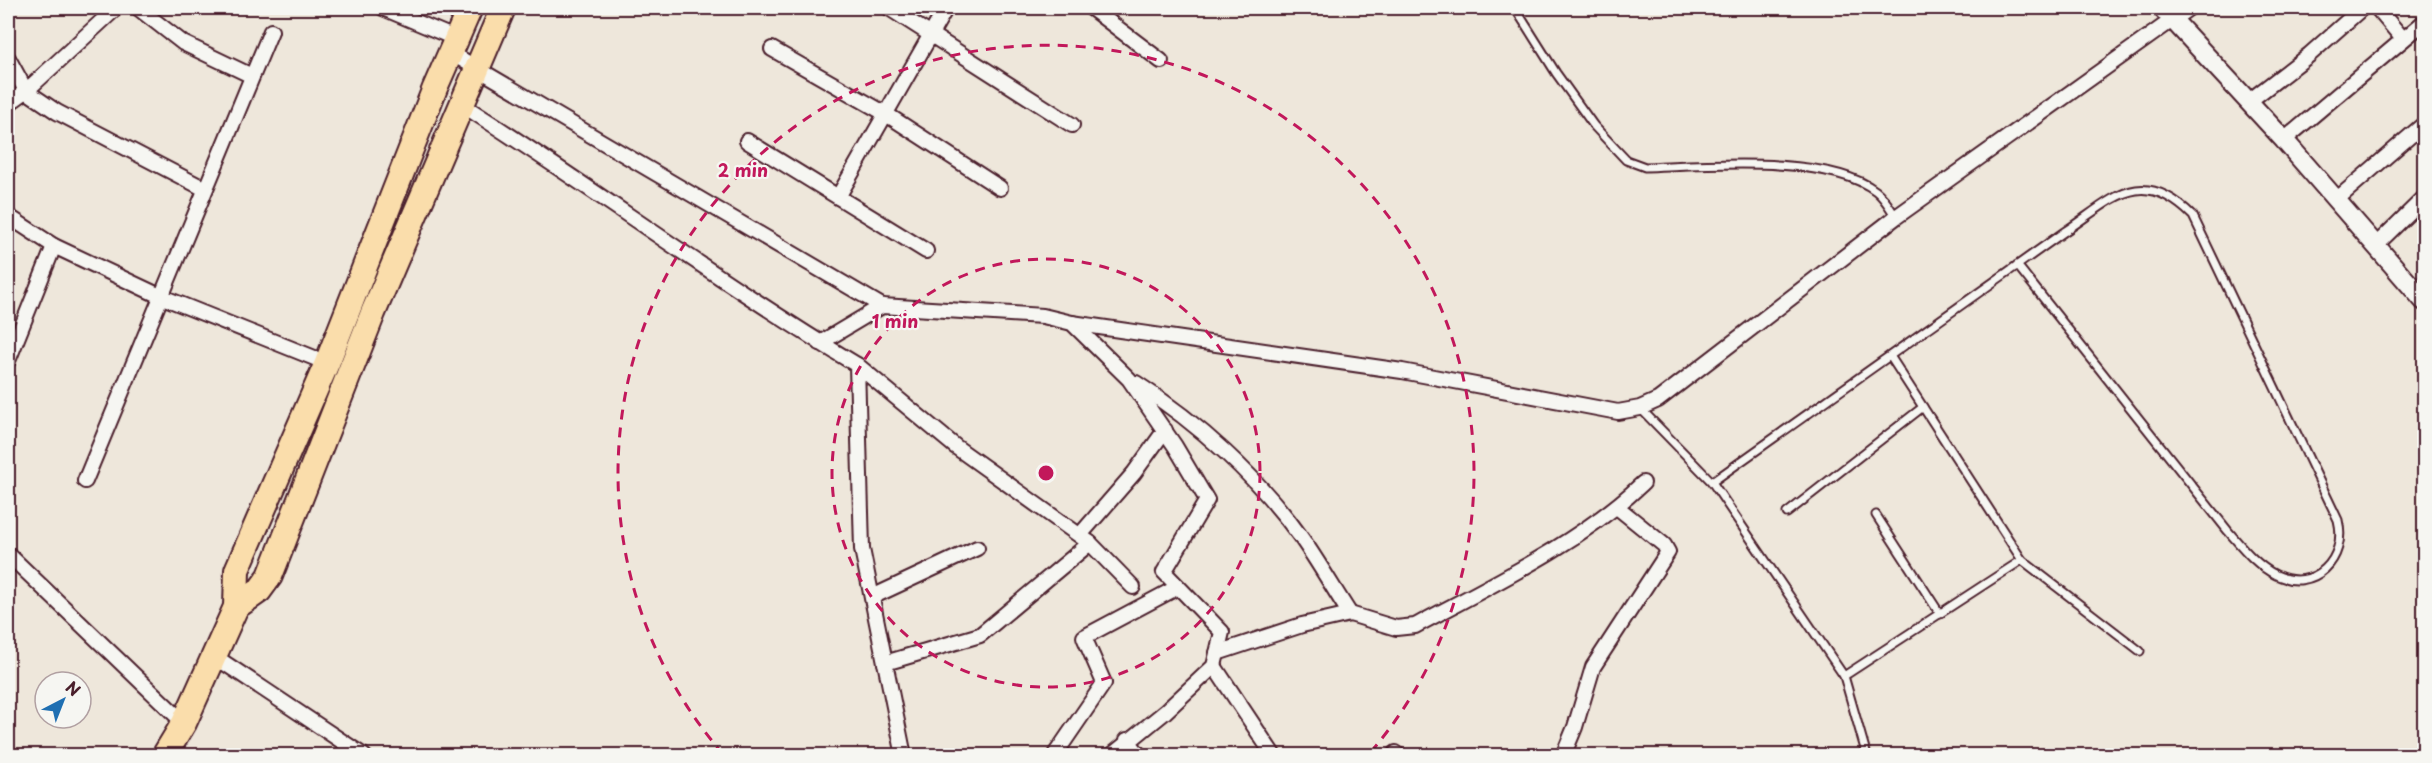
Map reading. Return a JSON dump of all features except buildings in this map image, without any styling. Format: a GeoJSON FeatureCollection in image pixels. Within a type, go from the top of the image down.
{"type":"FeatureCollection","features":[{"type":"Feature","properties":{"kind":"highway"},"geometry":{"type":"LineString","coordinates":[[164,756],[184,723],[236,607],[237,570],[327,363],[470,8]]}},
{"type":"Feature","properties":{"kind":"highway"},"geometry":{"type":"LineString","coordinates":[[236,607],[259,591],[270,576],[373,313],[503,8]]}},
{"type":"Feature","properties":{"kind":"street"},"geometry":{"type":"LineString","coordinates":[[8,104],[26,91],[116,8]]}},
{"type":"Feature","properties":{"kind":"street"},"geometry":{"type":"LineString","coordinates":[[138,8],[183,43],[252,76]]}},
{"type":"Feature","properties":{"kind":"street"},"geometry":{"type":"LineString","coordinates":[[154,21],[161,8]]}},
{"type":"Feature","properties":{"kind":"street"},"geometry":{"type":"LineString","coordinates":[[383,8],[454,46],[477,69],[882,306],[1043,316],[1072,323],[1402,371],[1618,412],[1640,408],[1658,400],[1896,217],[2168,14],[2188,8]]}},
{"type":"Feature","properties":{"kind":"street"},"geometry":{"type":"LineString","coordinates":[[889,8],[1072,125]]}},
{"type":"Feature","properties":{"kind":"street"},"geometry":{"type":"LineString","coordinates":[[838,197],[946,8]]}},
{"type":"Feature","properties":{"kind":"street"},"geometry":{"type":"LineString","coordinates":[[1091,8],[1161,61]]}},
{"type":"Feature","properties":{"kind":"street"},"geometry":{"type":"LineString","coordinates":[[2248,102],[2309,55],[2362,8]]}},
{"type":"Feature","properties":{"kind":"street"},"geometry":{"type":"LineString","coordinates":[[2377,8],[2403,39]]}},
{"type":"Feature","properties":{"kind":"street"},"geometry":{"type":"LineString","coordinates":[[2168,14],[2284,140],[2424,300]]}},
{"type":"Feature","properties":{"kind":"street"},"geometry":{"type":"LineString","coordinates":[[2284,140],[2424,22]]}},
{"type":"Feature","properties":{"kind":"street"},"geometry":{"type":"LineString","coordinates":[[85,481],[271,31]]}},
{"type":"Feature","properties":{"kind":"street"},"geometry":{"type":"LineString","coordinates":[[772,49],[886,114],[1000,188]]}},
{"type":"Feature","properties":{"kind":"street"},"geometry":{"type":"LineString","coordinates":[[8,58],[26,91],[57,112],[205,189]]}},
{"type":"Feature","properties":{"kind":"street"},"geometry":{"type":"LineString","coordinates":[[461,105],[557,164],[769,312],[856,365],[956,447],[1085,539],[1133,587]]}},
{"type":"Feature","properties":{"kind":"street"},"geometry":{"type":"LineString","coordinates":[[2336,200],[2424,124]]}},
{"type":"Feature","properties":{"kind":"street"},"geometry":{"type":"LineString","coordinates":[[747,141],[926,251]]}},
{"type":"Feature","properties":{"kind":"street"},"geometry":{"type":"LineString","coordinates":[[2376,245],[2424,198]]}},
{"type":"Feature","properties":{"kind":"street"},"geometry":{"type":"LineString","coordinates":[[8,216],[54,246],[160,296],[327,363]]}},
{"type":"Feature","properties":{"kind":"street"},"geometry":{"type":"LineString","coordinates":[[8,361],[54,246]]}},
{"type":"Feature","properties":{"kind":"street"},"geometry":{"type":"LineString","coordinates":[[820,343],[882,306]]}},
{"type":"Feature","properties":{"kind":"street"},"geometry":{"type":"LineString","coordinates":[[1072,323],[1130,379],[1180,411],[1267,494],[1301,537],[1350,614]]}},
{"type":"Feature","properties":{"kind":"street"},"geometry":{"type":"LineString","coordinates":[[856,365],[862,549],[904,756]]}},
{"type":"Feature","properties":{"kind":"street"},"geometry":{"type":"LineString","coordinates":[[1130,379],[1165,430],[1207,500],[1164,572],[1222,632],[1216,660],[1274,756]]}},
{"type":"Feature","properties":{"kind":"street"},"geometry":{"type":"LineString","coordinates":[[885,663],[980,635],[1085,539],[1165,430]]}},
{"type":"Feature","properties":{"kind":"street"},"geometry":{"type":"LineString","coordinates":[[1111,756],[1127,740],[1165,712],[1216,660],[1302,625],[1350,614],[1396,628],[1415,626],[1543,554],[1617,507],[1643,483]]}},
{"type":"Feature","properties":{"kind":"street"},"geometry":{"type":"LineString","coordinates":[[1563,756],[1575,728],[1593,667],[1668,552],[1664,545],[1617,507]]}},
{"type":"Feature","properties":{"kind":"street"},"geometry":{"type":"LineString","coordinates":[[872,597],[977,548]]}},
{"type":"Feature","properties":{"kind":"street"},"geometry":{"type":"LineString","coordinates":[[8,554],[184,723]]}},
{"type":"Feature","properties":{"kind":"street"},"geometry":{"type":"LineString","coordinates":[[1054,756],[1104,683],[1084,637],[1178,587]]}},
{"type":"Feature","properties":{"kind":"street"},"geometry":{"type":"LineString","coordinates":[[214,656],[364,756]]}},
{"type":"Feature","properties":{"kind":"street"},"geometry":{"type":"LineString","coordinates":[[1127,740],[1140,756]]}},
{"type":"Feature","properties":{"kind":"lane"},"geometry":{"type":"LineString","coordinates":[[1515,8],[1594,126],[1626,160],[1645,166],[1778,165],[1835,173],[1875,190],[1896,217]]}},
{"type":"Feature","properties":{"kind":"lane"},"geometry":{"type":"LineString","coordinates":[[1712,482],[2017,265],[2122,194],[2146,188],[2175,198],[2193,216],[2338,520],[2342,533],[2338,551],[2331,565],[2316,576],[2300,579],[2278,576],[2259,565],[2228,531],[2017,265]]}},
{"type":"Feature","properties":{"kind":"lane"},"geometry":{"type":"LineString","coordinates":[[1890,356],[2022,560],[2140,651]]}},
{"type":"Feature","properties":{"kind":"lane"},"geometry":{"type":"LineString","coordinates":[[1787,513],[1923,407]]}},
{"type":"Feature","properties":{"kind":"lane"},"geometry":{"type":"LineString","coordinates":[[1640,408],[1712,482],[1844,676],[1867,756]]}},
{"type":"Feature","properties":{"kind":"lane"},"geometry":{"type":"LineString","coordinates":[[1876,515],[1940,614]]}},
{"type":"Feature","properties":{"kind":"lane"},"geometry":{"type":"LineString","coordinates":[[1844,676],[2022,560]]}}]}
